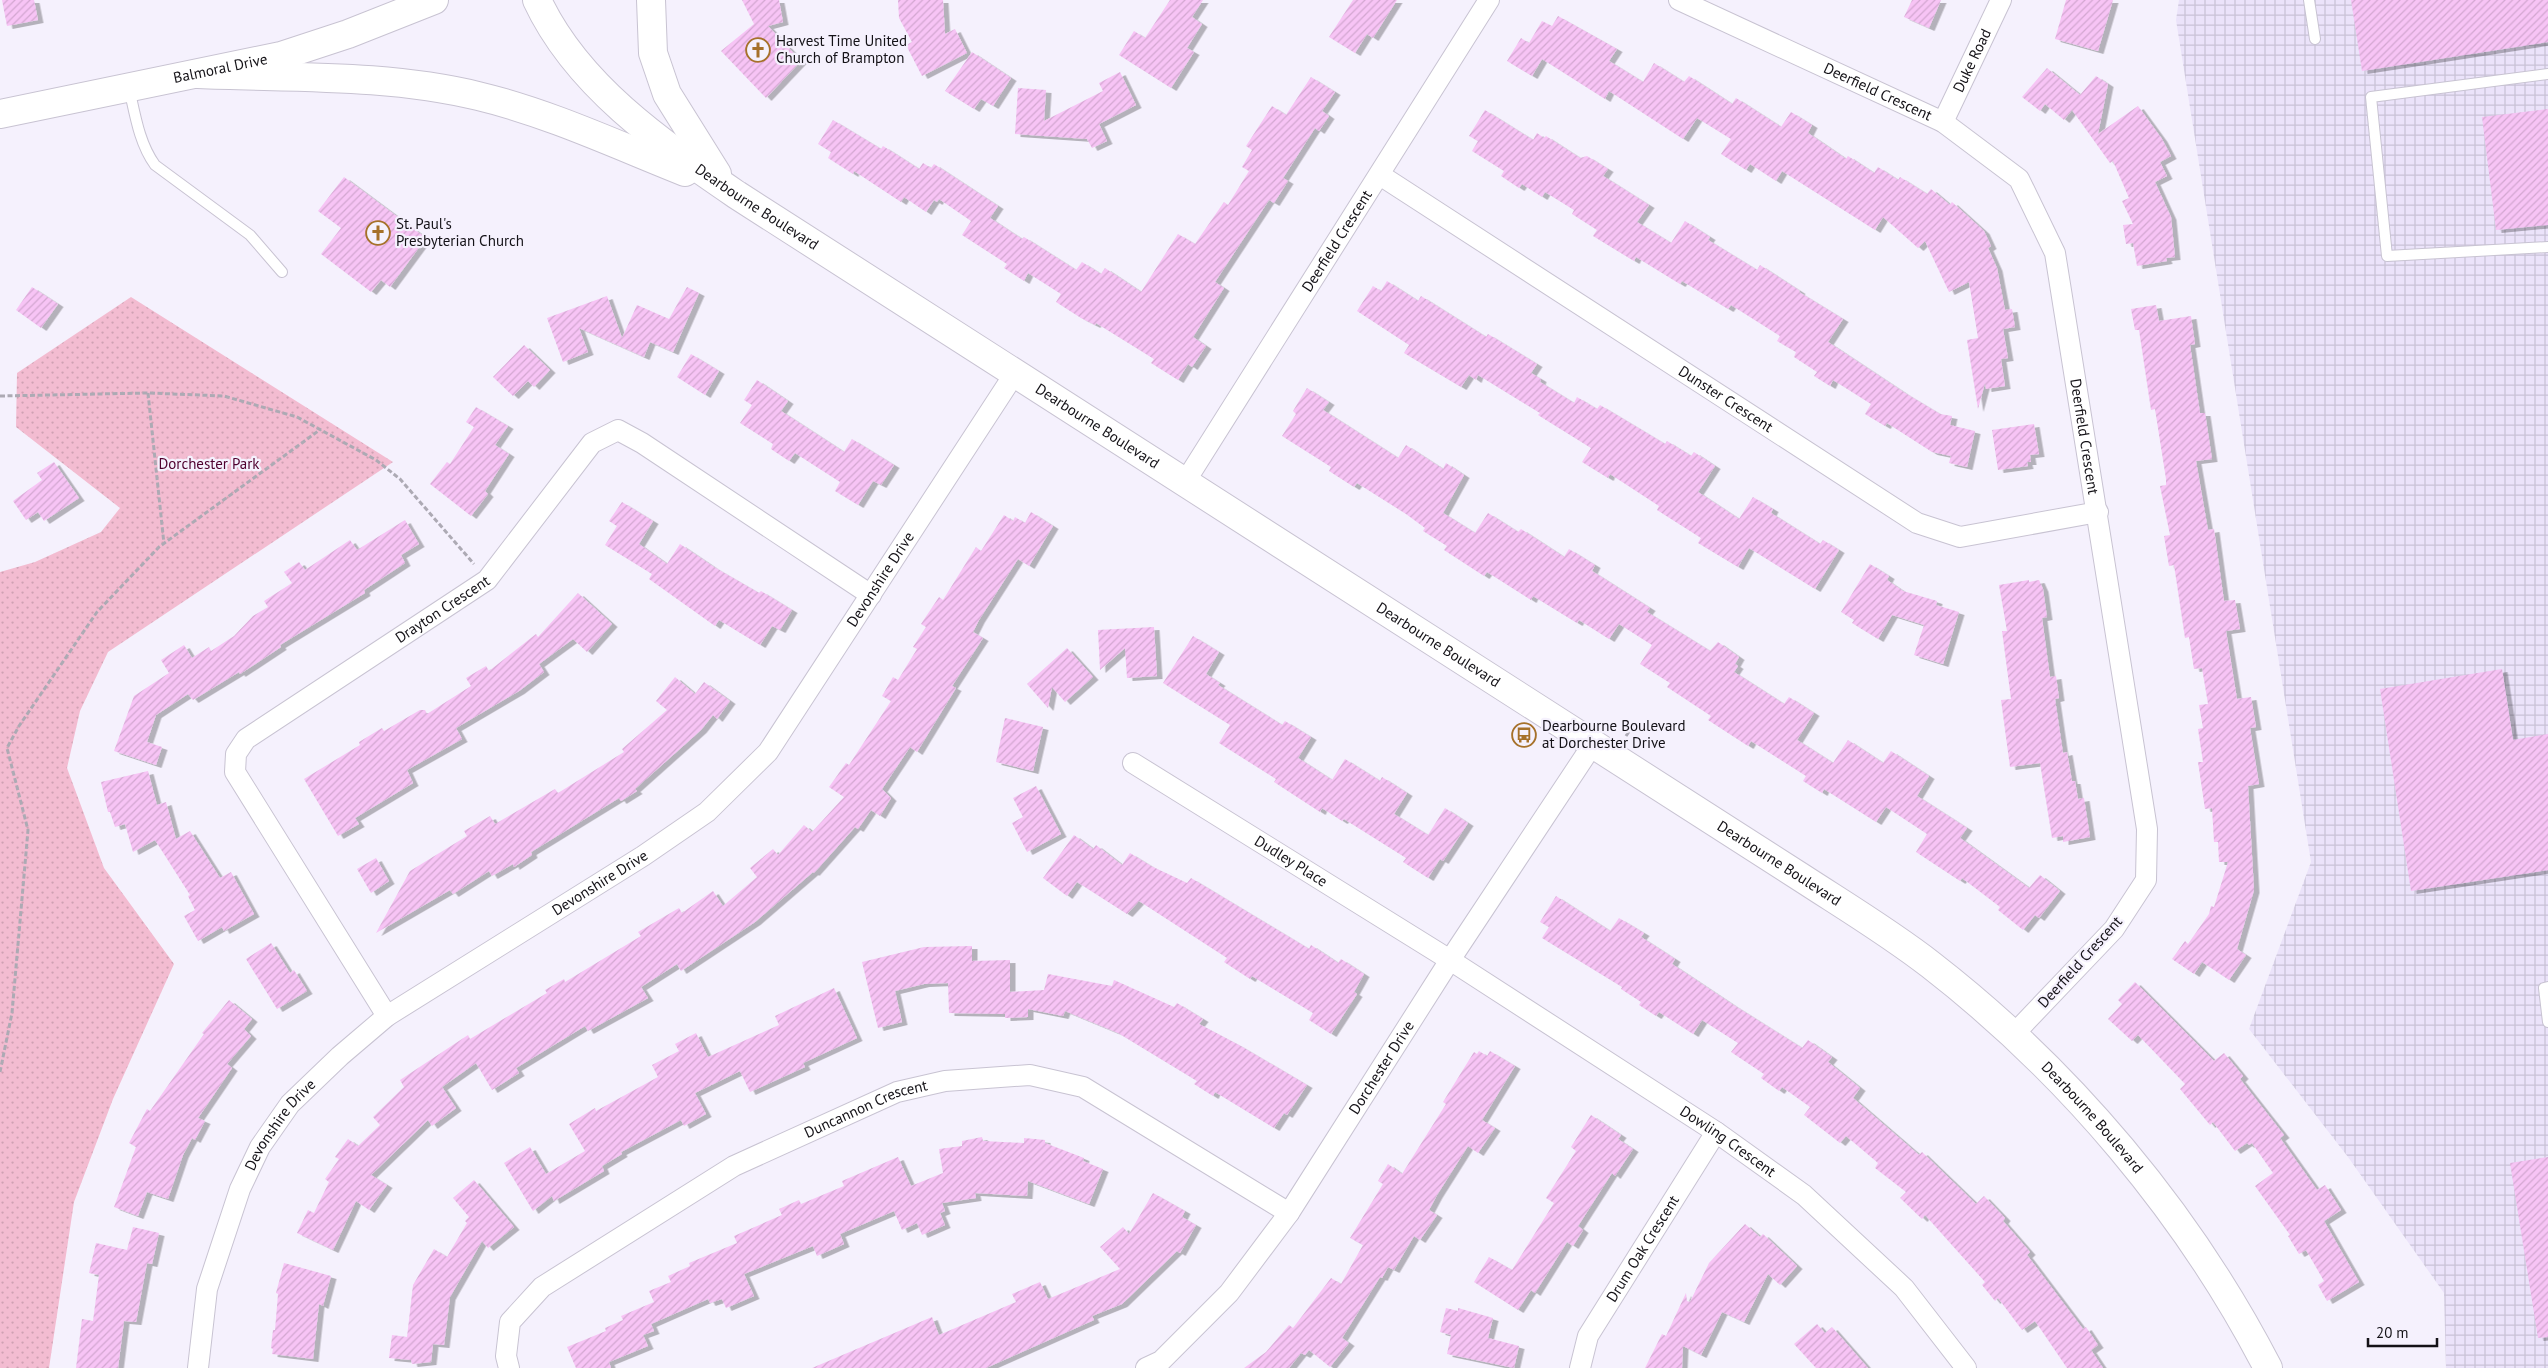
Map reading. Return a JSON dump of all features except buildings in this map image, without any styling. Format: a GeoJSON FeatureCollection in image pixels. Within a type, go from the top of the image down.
{"type":"FeatureCollection","features":[{"type":"Feature","properties":{"kind":"street","name":"Balmoral Drive"},"geometry":{"type":"LineString","coordinates":[[0,114],[281,56],[348,34],[434,0]]}},
{"type":"Feature","properties":{"kind":"street","name":"Dearbourne Boulevard"},"geometry":{"type":"LineString","coordinates":[[537,0],[561,43],[601,87],[668,147],[726,188],[1593,744],[1890,936],[1930,964],[2013,1035],[2076,1099],[2152,1189],[2200,1253],[2248,1329],[2268,1368]]}},
{"type":"Feature","properties":{"kind":"street"},"geometry":{"type":"LineString","coordinates":[[651,0],[653,53],[667,94],[726,188]]}},
{"type":"Feature","properties":{"kind":"street","name":"Deerfield Crescent"},"geometry":{"type":"LineString","coordinates":[[1185,482],[1489,0]]}},
{"type":"Feature","properties":{"kind":"street","name":"Deerfield Crescent"},"geometry":{"type":"LineString","coordinates":[[1679,0],[1943,122],[2019,180],[2055,253],[2098,512],[2147,829],[2146,880],[2114,929],[2013,1035]]}},
{"type":"Feature","properties":{"kind":"street","name":"Duke Road"},"geometry":{"type":"LineString","coordinates":[[1943,122],[2001,0]]}},
{"type":"Feature","properties":{"kind":"street"},"geometry":{"type":"LineString","coordinates":[[198,74],[400,82],[478,96],[542,115],[726,188]]}},
{"type":"Feature","properties":{"kind":"street","name":"Dunster Crescent"},"geometry":{"type":"LineString","coordinates":[[1380,175],[1918,523],[1960,536],[2098,512]]}},
{"type":"Feature","properties":{"kind":"street","name":"Devonshire Drive"},"geometry":{"type":"LineString","coordinates":[[198,1368],[207,1289],[240,1189],[260,1147],[290,1104],[340,1056],[387,1016],[643,856],[707,812],[768,752],[1015,373]]}},
{"type":"Feature","properties":{"kind":"street","name":"Drayton Crescent"},"geometry":{"type":"LineString","coordinates":[[387,1016],[235,772],[236,754],[246,739],[487,580],[592,443],[618,430],[642,443],[871,595]]}},
{"type":"Feature","properties":{"kind":"street","name":"Dorchester Drive"},"geometry":{"type":"LineString","coordinates":[[1158,1366],[1229,1293],[1290,1213],[1450,960],[1593,744]]}},
{"type":"Feature","properties":{"kind":"street","name":"Dudley Place"},"geometry":{"type":"LineString","coordinates":[[1132,763],[1450,960]]}},
{"type":"Feature","properties":{"kind":"street","name":"Dowling Crescent"},"geometry":{"type":"LineString","coordinates":[[1450,960],[1716,1132],[1804,1195],[1904,1288],[1966,1368]]}},
{"type":"Feature","properties":{"kind":"street","name":"Duncannon Crescent"},"geometry":{"type":"LineString","coordinates":[[509,1368],[506,1356],[510,1322],[542,1287],[734,1166],[897,1092],[945,1080],[1030,1075],[1084,1087],[1290,1213]]}},
{"type":"Feature","properties":{"kind":"street","name":"Drum Oak Crescent"},"geometry":{"type":"LineString","coordinates":[[1580,1368],[1588,1336],[1716,1132]]}},
{"type":"Feature","properties":{"kind":"lane"},"geometry":{"type":"LineString","coordinates":[[2309,0],[2315,39]]}},
{"type":"Feature","properties":{"kind":"lane"},"geometry":{"type":"LineString","coordinates":[[2548,74],[2371,97],[2387,256],[2548,247]]}},
{"type":"Feature","properties":{"kind":"lane"},"geometry":{"type":"LineString","coordinates":[[129,88],[141,138],[148,156],[155,165],[250,235],[282,272]]}},
{"type":"Feature","properties":{"kind":"lane"},"geometry":{"type":"LineString","coordinates":[[2548,987],[2544,988],[2548,1022]]}},
{"type":"Feature","properties":{"kind":"path"},"geometry":{"type":"LineString","coordinates":[[148,393],[164,544]]}},
{"type":"Feature","properties":{"kind":"path"},"geometry":{"type":"LineString","coordinates":[[0,396],[148,393],[224,396],[297,417],[376,460],[400,479],[487,580]]}},
{"type":"Feature","properties":{"kind":"path"},"geometry":{"type":"LineString","coordinates":[[0,1072],[12,1012],[28,830],[7,748],[19,726],[97,612],[164,544],[321,429]]}},
{"type":"Feature","properties":{"kind":"path"},"geometry":{"type":"LineString","coordinates":[[1626,737],[1634,724]]}},
{"type":"Feature","properties":{"kind":"shaded area"},"geometry":{"type":"Polygon","coordinates":[[[2179,0],[2548,0],[2548,1368],[2446,1368],[2444,1293],[2348,1157],[2249,1029],[2311,862],[2176,20],[2179,0]]]}},
{"type":"Feature","properties":{"kind":"green space","name":"Dorchester Park"},"geometry":{"type":"Polygon","coordinates":[[[131,297],[393,462],[108,652],[80,711],[67,768],[104,868],[174,964],[113,1099],[74,1202],[49,1368],[0,1368],[0,572],[35,562],[101,532],[120,508],[16,427],[17,373],[131,297]]]}},
{"type":"Feature","properties":{"kind":"place","name":"Harvest Time United Church of Brampton"},"geometry":{"type":"Point","coordinates":[758,50]}},
{"type":"Feature","properties":{"kind":"place","name":"St. Paul's Presbyterian Church"},"geometry":{"type":"Point","coordinates":[378,233]}},
{"type":"Feature","properties":{"kind":"place","name":"Dearbourne Boulevard at Dorchester Drive"},"geometry":{"type":"Point","coordinates":[1524,735]}}]}
